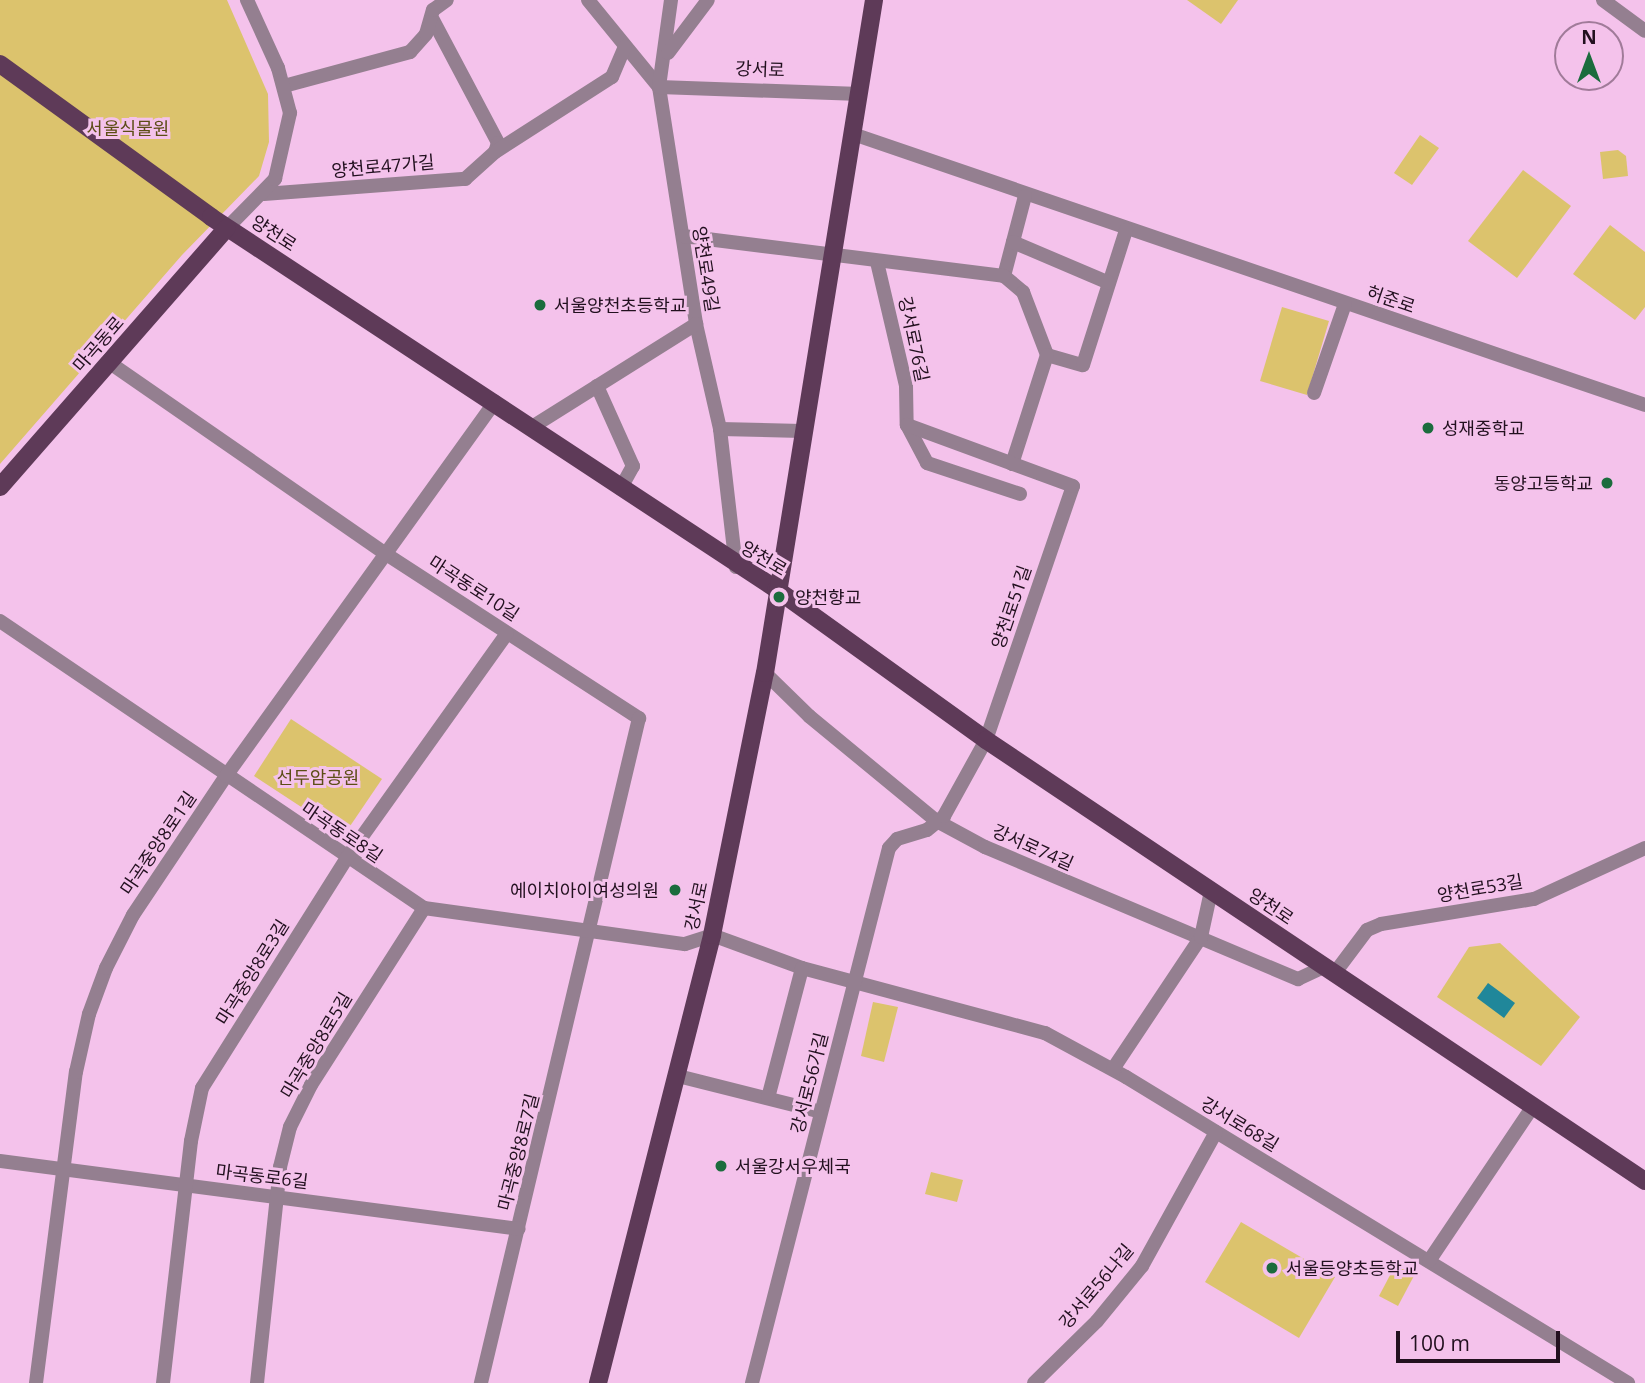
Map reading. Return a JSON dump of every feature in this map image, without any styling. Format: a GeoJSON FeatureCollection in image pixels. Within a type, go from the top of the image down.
{"type":"FeatureCollection","features":[{"type":"Feature","properties":{"kind":"main road","name":"강서로"},"geometry":{"type":"LineString","coordinates":[[598,1383],[712,935],[765,673],[775,589],[874,0]]}},
{"type":"Feature","properties":{"kind":"main road","name":"양천로"},"geometry":{"type":"LineString","coordinates":[[0,64],[227,228],[495,402],[736,567],[775,589],[986,740],[1645,1181]]}},
{"type":"Feature","properties":{"kind":"main road","name":"마곡동로"},"geometry":{"type":"LineString","coordinates":[[0,487],[227,228]]}},
{"type":"Feature","properties":{"kind":"street"},"geometry":{"type":"LineString","coordinates":[[227,228],[264,194],[275,179],[290,113],[284,86],[247,0]]}},
{"type":"Feature","properties":{"kind":"street"},"geometry":{"type":"LineString","coordinates":[[447,0],[433,10],[433,20],[498,143],[495,152]]}},
{"type":"Feature","properties":{"kind":"street"},"geometry":{"type":"LineString","coordinates":[[587,0],[659,87]]}},
{"type":"Feature","properties":{"kind":"street"},"geometry":{"type":"LineString","coordinates":[[659,87],[667,54],[671,0]]}},
{"type":"Feature","properties":{"kind":"street"},"geometry":{"type":"LineString","coordinates":[[667,54],[708,0]]}},
{"type":"Feature","properties":{"kind":"street"},"geometry":{"type":"LineString","coordinates":[[1603,0],[1645,31]]}},
{"type":"Feature","properties":{"kind":"street"},"geometry":{"type":"LineString","coordinates":[[284,86],[410,52],[433,20]]}},
{"type":"Feature","properties":{"kind":"street","name":"양천로47가길"},"geometry":{"type":"LineString","coordinates":[[264,194],[465,179],[495,152],[612,77],[625,47]]}},
{"type":"Feature","properties":{"kind":"street","name":"강서로"},"geometry":{"type":"LineString","coordinates":[[659,87],[860,94]]}},
{"type":"Feature","properties":{"kind":"street","name":"양천로49길"},"geometry":{"type":"LineString","coordinates":[[659,87],[696,324],[720,429],[736,567]]}},
{"type":"Feature","properties":{"kind":"street","name":"허준로"},"geometry":{"type":"LineString","coordinates":[[853,134],[1126,230],[1645,405]]}},
{"type":"Feature","properties":{"kind":"street"},"geometry":{"type":"LineString","coordinates":[[1004,276],[1025,195]]}},
{"type":"Feature","properties":{"kind":"street"},"geometry":{"type":"LineString","coordinates":[[1047,355],[1083,365],[1126,230]]}},
{"type":"Feature","properties":{"kind":"street"},"geometry":{"type":"LineString","coordinates":[[683,236],[832,257],[1004,276],[1023,292],[1047,355],[1012,464],[907,425]]}},
{"type":"Feature","properties":{"kind":"street"},"geometry":{"type":"LineString","coordinates":[[1013,242],[1109,283]]}},
{"type":"Feature","properties":{"kind":"street","name":"강서로76길"},"geometry":{"type":"LineString","coordinates":[[877,262],[906,386],[907,425],[927,463],[1020,494]]}},
{"type":"Feature","properties":{"kind":"street"},"geometry":{"type":"LineString","coordinates":[[1314,393],[1346,304]]}},
{"type":"Feature","properties":{"kind":"street"},"geometry":{"type":"LineString","coordinates":[[532,427],[696,324]]}},
{"type":"Feature","properties":{"kind":"street","name":"마곡동로10길"},"geometry":{"type":"LineString","coordinates":[[110,363],[386,554],[639,719],[592,931]]}},
{"type":"Feature","properties":{"kind":"street"},"geometry":{"type":"LineString","coordinates":[[597,386],[634,466],[621,489]]}},
{"type":"Feature","properties":{"kind":"street","name":"마곡중앙8로1길"},"geometry":{"type":"LineString","coordinates":[[36,1383],[76,1072],[89,1014],[106,968],[133,915],[226,776],[495,402]]}},
{"type":"Feature","properties":{"kind":"street"},"geometry":{"type":"LineString","coordinates":[[720,429],[802,431]]}},
{"type":"Feature","properties":{"kind":"street","name":"양천로51길"},"geometry":{"type":"LineString","coordinates":[[986,740],[1073,486],[1012,464]]}},
{"type":"Feature","properties":{"kind":"street","name":"마곡동로8길"},"geometry":{"type":"LineString","coordinates":[[0,621],[346,859],[424,908],[685,944],[712,935]]}},
{"type":"Feature","properties":{"kind":"street","name":"마곡중앙8로3길"},"geometry":{"type":"LineString","coordinates":[[163,1383],[186,1185],[202,1088],[346,859],[507,633]]}},
{"type":"Feature","properties":{"kind":"street","name":"강서로74길"},"geometry":{"type":"LineString","coordinates":[[765,673],[809,716],[935,820],[1046,875],[1298,979],[1329,970]]}},
{"type":"Feature","properties":{"kind":"street"},"geometry":{"type":"LineString","coordinates":[[935,820],[944,816],[986,740]]}},
{"type":"Feature","properties":{"kind":"street","name":"강서로56가길"},"geometry":{"type":"LineString","coordinates":[[752,1383],[889,848],[897,839],[927,830],[935,820]]}},
{"type":"Feature","properties":{"kind":"street","name":"양천로53길"},"geometry":{"type":"LineString","coordinates":[[1329,970],[1367,930],[1381,924],[1534,899],[1645,848]]}},
{"type":"Feature","properties":{"kind":"street"},"geometry":{"type":"LineString","coordinates":[[1113,1069],[1201,937],[1211,891]]}},
{"type":"Feature","properties":{"kind":"street","name":"마곡중앙8로5길"},"geometry":{"type":"LineString","coordinates":[[257,1383],[277,1197],[290,1127],[306,1096],[424,908]]}},
{"type":"Feature","properties":{"kind":"street","name":"마곡중앙8로7길"},"geometry":{"type":"LineString","coordinates":[[481,1383],[592,931]]}},
{"type":"Feature","properties":{"kind":"street","name":"강서로68길"},"geometry":{"type":"LineString","coordinates":[[712,935],[802,968],[1045,1032],[1113,1069],[1628,1383]]}},
{"type":"Feature","properties":{"kind":"street"},"geometry":{"type":"LineString","coordinates":[[768,1098],[802,968]]}},
{"type":"Feature","properties":{"kind":"street"},"geometry":{"type":"LineString","coordinates":[[678,1076],[821,1112]]}},
{"type":"Feature","properties":{"kind":"street"},"geometry":{"type":"LineString","coordinates":[[1429,1261],[1533,1106]]}},
{"type":"Feature","properties":{"kind":"street","name":"강서로56나길"},"geometry":{"type":"LineString","coordinates":[[1034,1383],[1097,1321],[1142,1266],[1216,1132]]}},
{"type":"Feature","properties":{"kind":"street","name":"마곡동로6길"},"geometry":{"type":"LineString","coordinates":[[0,1161],[519,1229]]}},
{"type":"Feature","properties":{"kind":"green space","name":"서울식물원"},"geometry":{"type":"Polygon","coordinates":[[[0,0],[227,0],[268,94],[269,142],[259,176],[182,255],[0,464],[0,0]]]}},
{"type":"Feature","properties":{"kind":"green space"},"geometry":{"type":"Polygon","coordinates":[[[1187,0],[1238,0],[1221,24],[1187,0]]]}},
{"type":"Feature","properties":{"kind":"green space"},"geometry":{"type":"Polygon","coordinates":[[[1420,135],[1439,148],[1412,185],[1394,173],[1420,135]]]}},
{"type":"Feature","properties":{"kind":"green space"},"geometry":{"type":"Polygon","coordinates":[[[1618,150],[1626,156],[1628,176],[1603,179],[1600,152],[1618,150]]]}},
{"type":"Feature","properties":{"kind":"green space"},"geometry":{"type":"Polygon","coordinates":[[[1523,170],[1571,206],[1517,278],[1468,241],[1523,170]]]}},
{"type":"Feature","properties":{"kind":"green space"},"geometry":{"type":"Polygon","coordinates":[[[1610,225],[1645,252],[1645,307],[1635,320],[1573,274],[1610,225]]]}},
{"type":"Feature","properties":{"kind":"green space"},"geometry":{"type":"Polygon","coordinates":[[[1282,307],[1329,321],[1307,395],[1260,381],[1282,307]]]}},
{"type":"Feature","properties":{"kind":"green space","name":"선두암공원"},"geometry":{"type":"Polygon","coordinates":[[[291,719],[382,779],[344,835],[254,776],[291,719]]]}},
{"type":"Feature","properties":{"kind":"green space"},"geometry":{"type":"Polygon","coordinates":[[[1500,943],[1580,1017],[1541,1066],[1437,997],[1469,947],[1500,943]]]}},
{"type":"Feature","properties":{"kind":"green space"},"geometry":{"type":"Polygon","coordinates":[[[873,1002],[898,1007],[884,1062],[861,1056],[873,1002]]]}},
{"type":"Feature","properties":{"kind":"green space"},"geometry":{"type":"Polygon","coordinates":[[[931,1172],[963,1180],[957,1202],[925,1194],[931,1172]]]}},
{"type":"Feature","properties":{"kind":"green space"},"geometry":{"type":"Polygon","coordinates":[[[1241,1222],[1335,1277],[1299,1338],[1205,1282],[1241,1222]]]}},
{"type":"Feature","properties":{"kind":"green space"},"geometry":{"type":"Polygon","coordinates":[[[1397,1262],[1416,1272],[1398,1306],[1379,1296],[1397,1262]]]}},
{"type":"Feature","properties":{"kind":"water"},"geometry":{"type":"Polygon","coordinates":[[[1488,983],[1515,1003],[1504,1018],[1477,998],[1488,983]]]}},
{"type":"Feature","properties":{"kind":"place","name":"서울양천초등학교"},"geometry":{"type":"Point","coordinates":[540,305]}},
{"type":"Feature","properties":{"kind":"place","name":"성재중학교"},"geometry":{"type":"Point","coordinates":[1428,428]}},
{"type":"Feature","properties":{"kind":"place","name":"동양고등학교"},"geometry":{"type":"Point","coordinates":[1607,483]}},
{"type":"Feature","properties":{"kind":"place","name":"양천향교"},"geometry":{"type":"Point","coordinates":[779,597]}},
{"type":"Feature","properties":{"kind":"place","name":"에이치아이여성의원"},"geometry":{"type":"Point","coordinates":[675,890]}},
{"type":"Feature","properties":{"kind":"place","name":"서울강서우체국"},"geometry":{"type":"Point","coordinates":[721,1166]}},
{"type":"Feature","properties":{"kind":"place","name":"서울등양초등학교"},"geometry":{"type":"Point","coordinates":[1272,1268]}}]}
